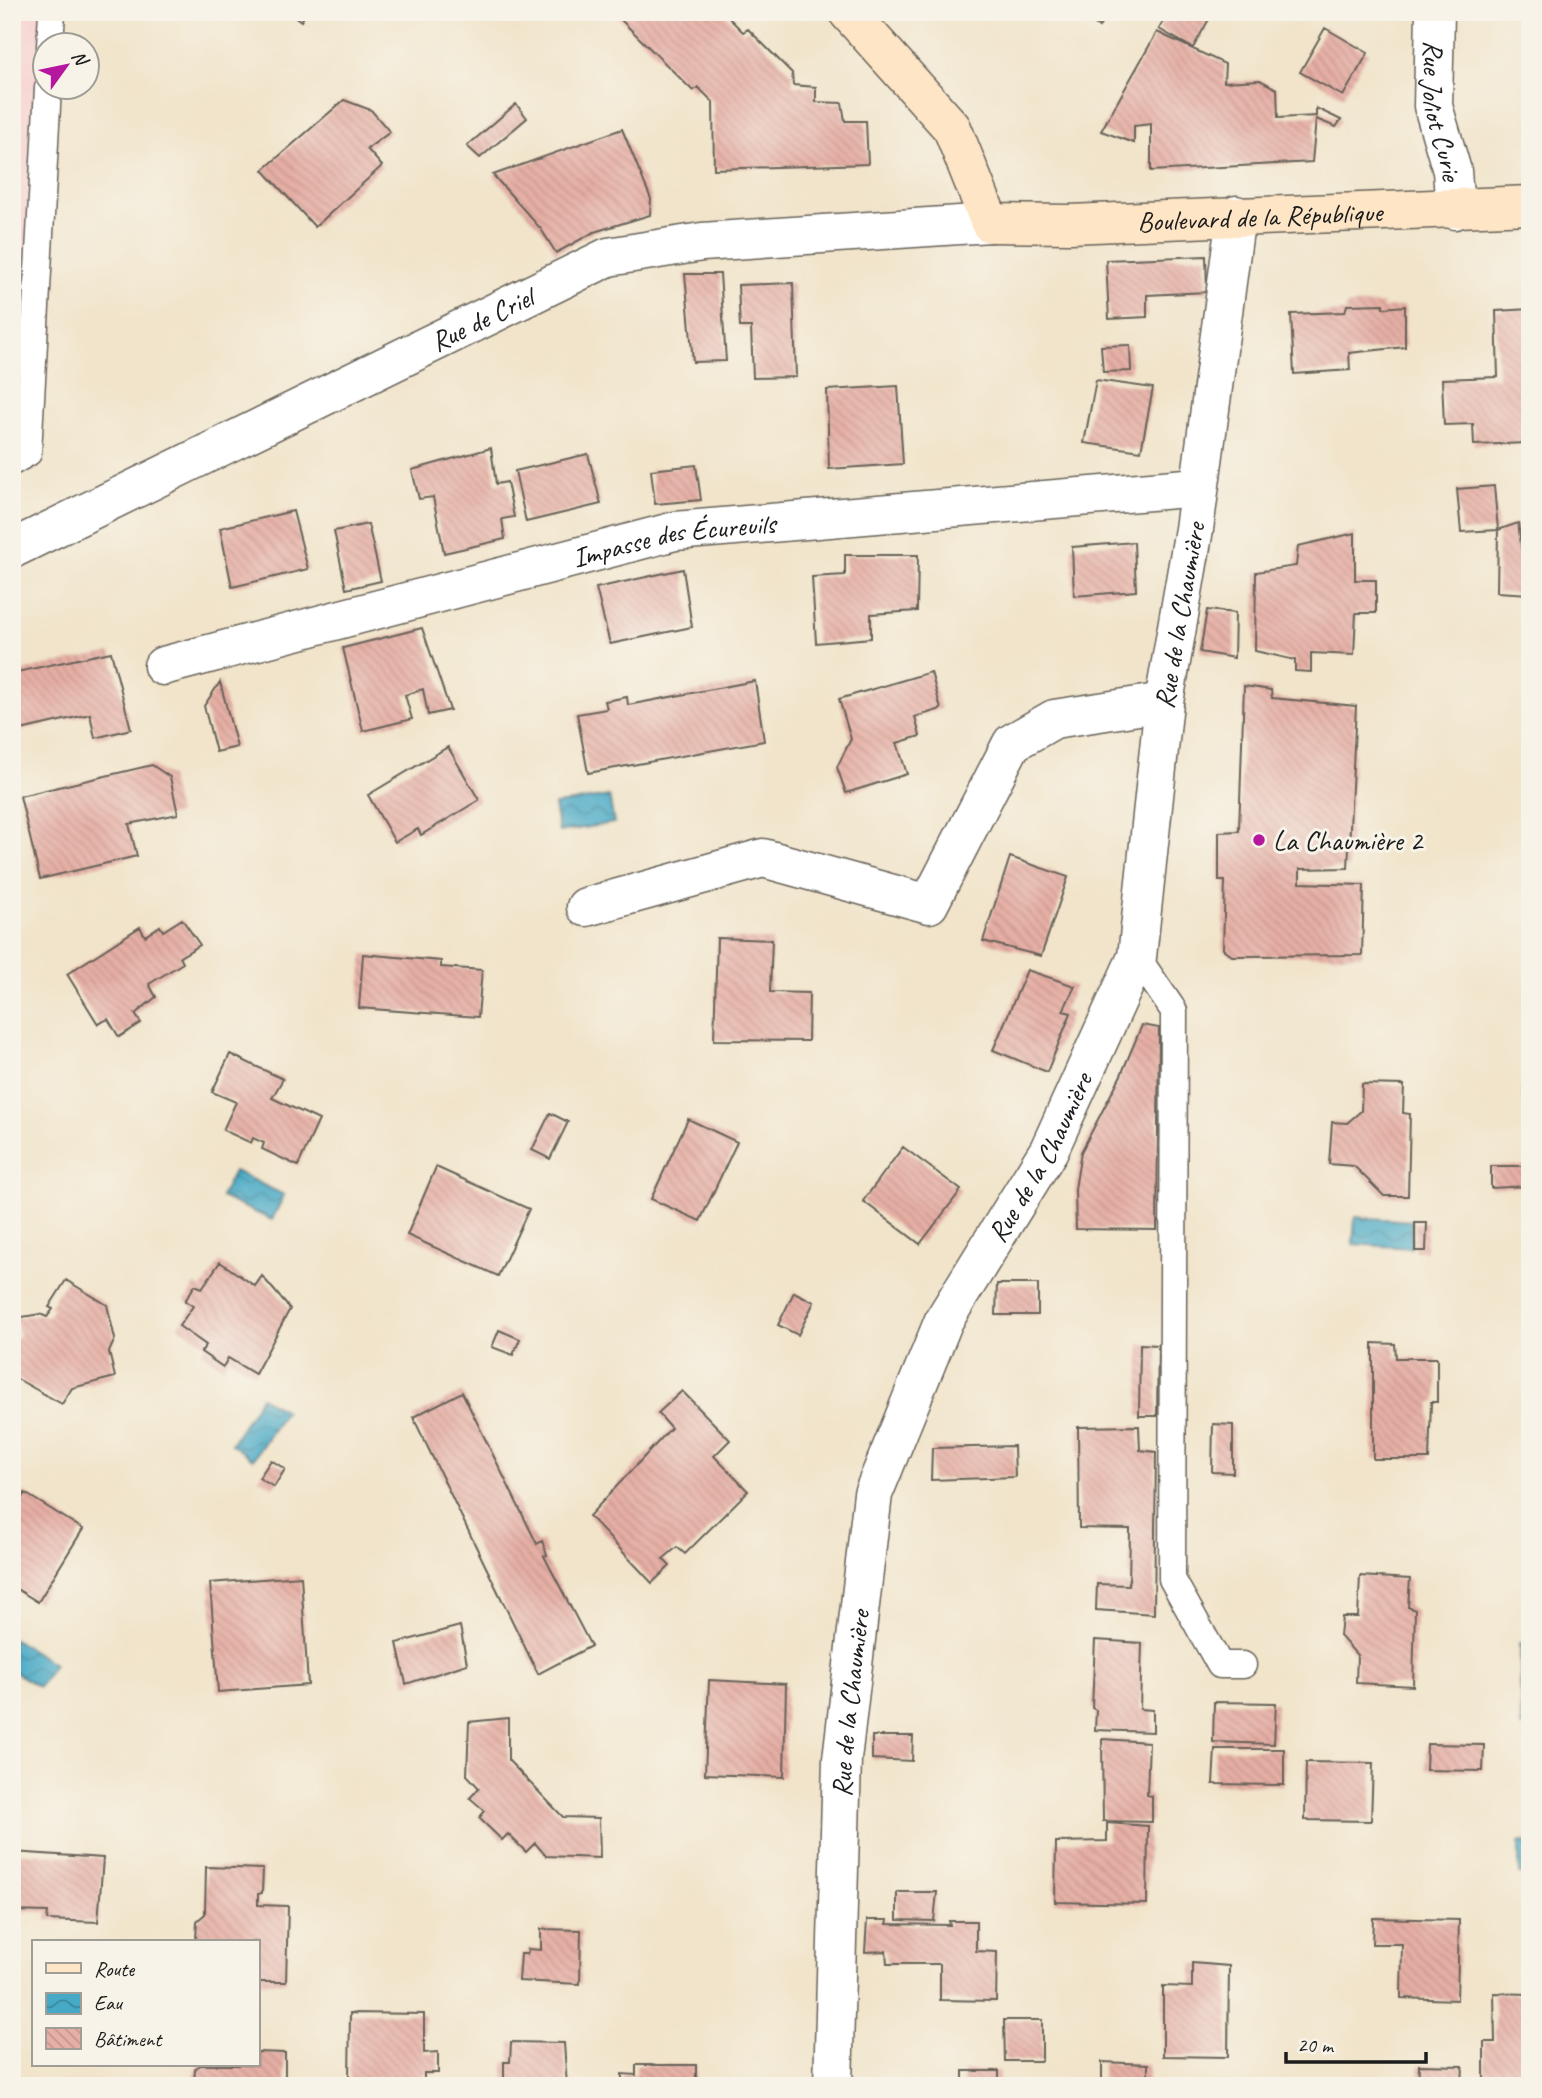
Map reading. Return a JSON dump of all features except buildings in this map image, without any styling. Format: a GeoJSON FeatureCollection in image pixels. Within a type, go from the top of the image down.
{"type":"FeatureCollection","features":[{"type":"Feature","properties":{"kind":"street"},"geometry":{"type":"LineString","coordinates":[[848,12],[952,128],[990,223]]}},
{"type":"Feature","properties":{"kind":"street","name":"Rue Joliot Curie"},"geometry":{"type":"LineString","coordinates":[[1435,12],[1433,106],[1452,171],[1455,209]]}},
{"type":"Feature","properties":{"kind":"street","name":"Boulevard de la République"},"geometry":{"type":"LineString","coordinates":[[990,223],[1070,224],[1236,215],[1530,205]]}},
{"type":"Feature","properties":{"kind":"street","name":"Rue de la Chaumière"},"geometry":{"type":"LineString","coordinates":[[833,2086],[842,1759],[873,1494],[944,1320],[1049,1150],[1137,957],[1164,702],[1198,487],[1236,215]]}},
{"type":"Feature","properties":{"kind":"street","name":"Rue de Criel"},"geometry":{"type":"LineString","coordinates":[[12,549],[608,257],[702,242],[990,223]]}},
{"type":"Feature","properties":{"kind":"street","name":"Impasse des Écureuils"},"geometry":{"type":"LineString","coordinates":[[163,666],[675,531],[1198,487]]}},
{"type":"Feature","properties":{"kind":"street"},"geometry":{"type":"LineString","coordinates":[[586,907],[763,858],[929,904],[1013,743],[1054,719],[1164,702]]}},
{"type":"Feature","properties":{"kind":"lane"},"geometry":{"type":"LineString","coordinates":[[51,32],[52,12]]}},
{"type":"Feature","properties":{"kind":"lane"},"geometry":{"type":"LineString","coordinates":[[12,462],[28,453],[47,102]]}},
{"type":"Feature","properties":{"kind":"lane"},"geometry":{"type":"LineString","coordinates":[[1137,957],[1174,1011],[1172,1580],[1220,1665],[1243,1665]]}},
{"type":"Feature","properties":{"kind":"shaded area"},"geometry":{"type":"Polygon","coordinates":[[[12,12],[48,12],[47,32],[32,32],[32,102],[43,102],[23,430],[12,437],[12,12]]]}},
{"type":"Feature","properties":{"kind":"water"},"geometry":{"type":"Polygon","coordinates":[[[609,796],[614,823],[559,832],[554,805],[609,796]]]}},
{"type":"Feature","properties":{"kind":"water"},"geometry":{"type":"Polygon","coordinates":[[[234,1171],[284,1195],[272,1220],[221,1197],[234,1171]]]}},
{"type":"Feature","properties":{"kind":"water"},"geometry":{"type":"Polygon","coordinates":[[[1355,1217],[1412,1221],[1411,1248],[1353,1244],[1355,1217]]]}},
{"type":"Feature","properties":{"kind":"water"},"geometry":{"type":"Polygon","coordinates":[[[261,1397],[285,1411],[253,1459],[231,1444],[261,1397]]]}},
{"type":"Feature","properties":{"kind":"water"},"geometry":{"type":"Polygon","coordinates":[[[12,1638],[54,1664],[39,1687],[12,1671],[12,1638]]]}},
{"type":"Feature","properties":{"kind":"water"},"geometry":{"type":"Polygon","coordinates":[[[1520,1643],[1530,1643],[1530,1727],[1521,1727],[1520,1643]]]}},
{"type":"Feature","properties":{"kind":"water"},"geometry":{"type":"Polygon","coordinates":[[[1519,1842],[1530,1842],[1530,1874],[1519,1874],[1519,1842]]]}},
{"type":"Feature","properties":{"kind":"place","name":"La Chaumière 2"},"geometry":{"type":"Point","coordinates":[1259,840]}}]}
